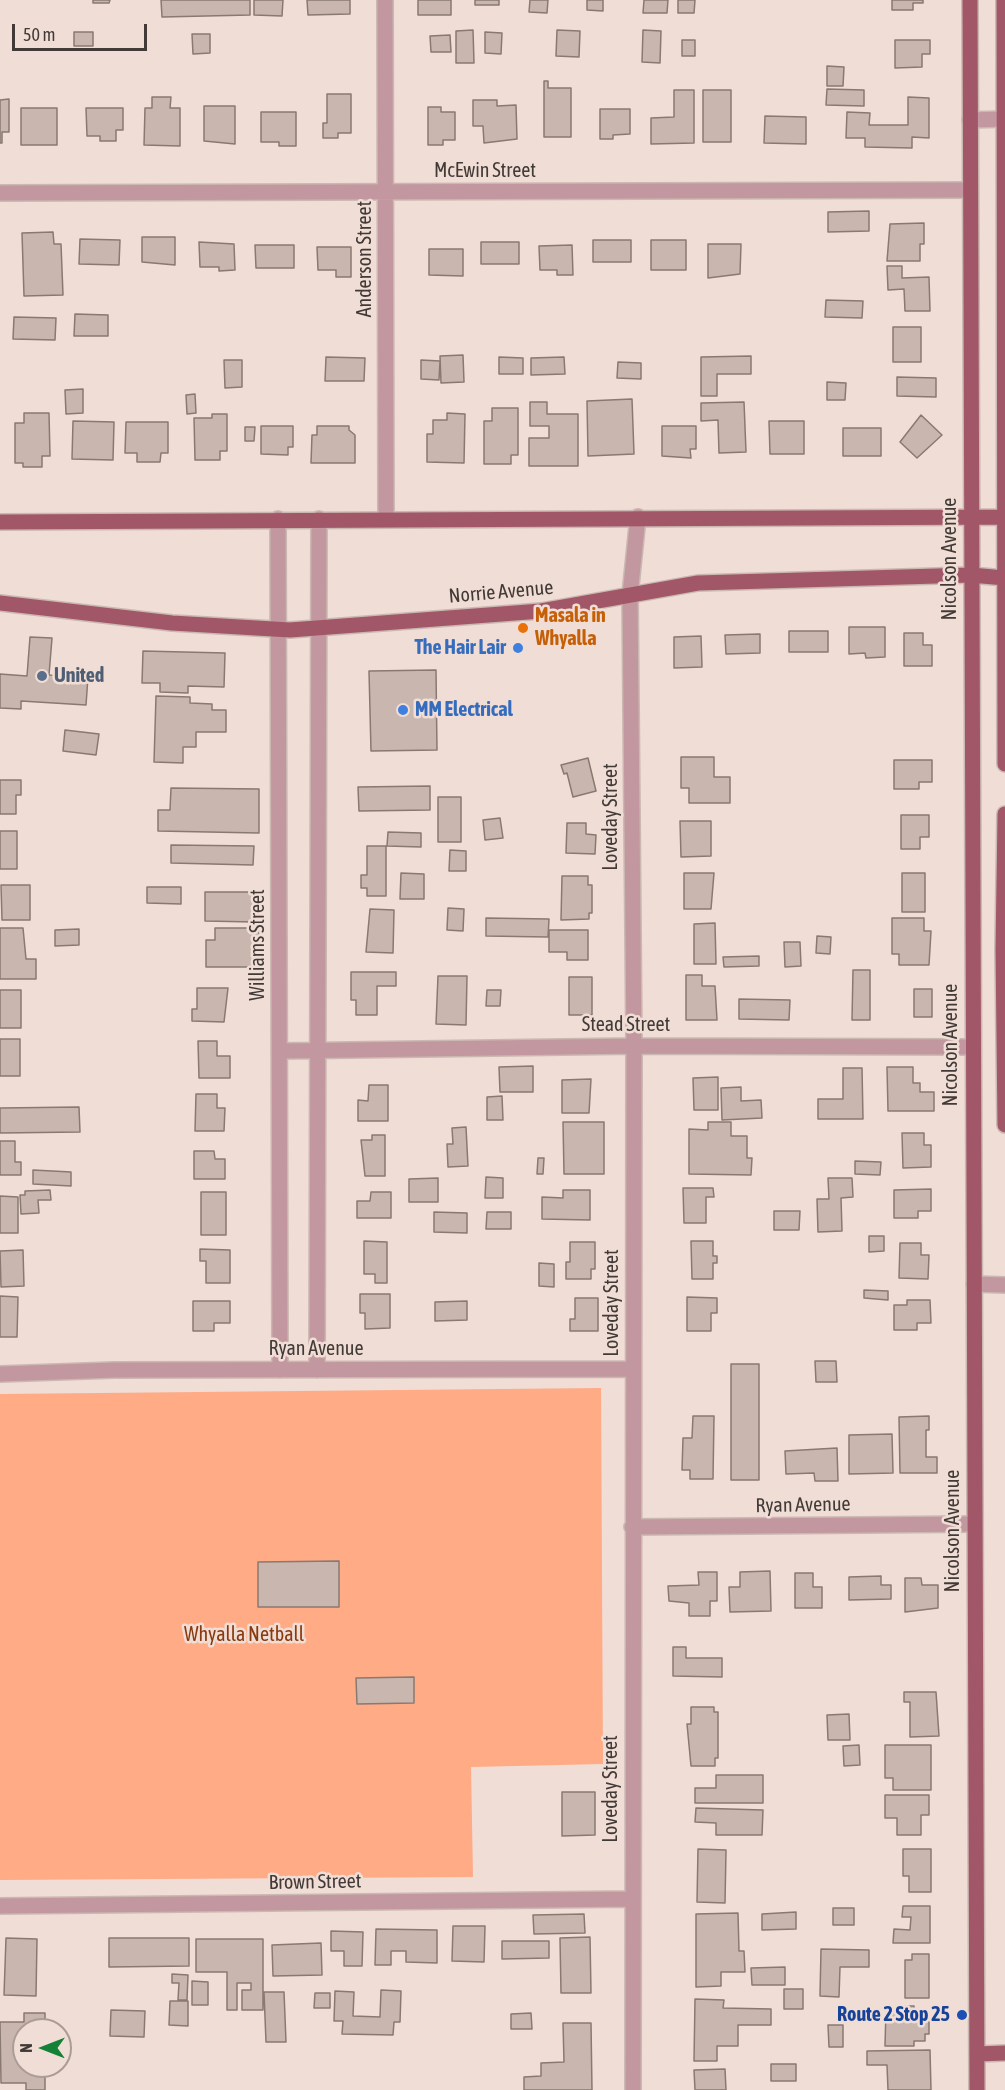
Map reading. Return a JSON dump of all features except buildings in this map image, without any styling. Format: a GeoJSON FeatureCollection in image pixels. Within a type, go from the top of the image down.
{"type":"FeatureCollection","features":[{"type":"Feature","properties":{"kind":"main road","name":"Nicolson Avenue"},"geometry":{"type":"LineString","coordinates":[[970,0],[971,1047],[977,2090]]}},
{"type":"Feature","properties":{"kind":"main road"},"geometry":{"type":"LineString","coordinates":[[1004,0],[1005,764]]}},
{"type":"Feature","properties":{"kind":"main road"},"geometry":{"type":"LineString","coordinates":[[0,522],[386,518],[1004,517]]}},
{"type":"Feature","properties":{"kind":"main road","name":"Norrie Avenue"},"geometry":{"type":"LineString","coordinates":[[0,603],[172,623],[278,629],[541,611],[698,583],[971,575],[1004,578]]}},
{"type":"Feature","properties":{"kind":"main road"},"geometry":{"type":"LineString","coordinates":[[1005,814],[1003,949],[1005,1125]]}},
{"type":"Feature","properties":{"kind":"main road"},"geometry":{"type":"LineString","coordinates":[[976,2054],[1005,2053]]}},
{"type":"Feature","properties":{"kind":"street","name":"Anderson Street"},"geometry":{"type":"LineString","coordinates":[[385,0],[386,518]]}},
{"type":"Feature","properties":{"kind":"street"},"geometry":{"type":"LineString","coordinates":[[970,120],[1004,119]]}},
{"type":"Feature","properties":{"kind":"street","name":"McEwin Street"},"geometry":{"type":"LineString","coordinates":[[0,193],[970,190]]}},
{"type":"Feature","properties":{"kind":"street","name":"Loveday Street"},"geometry":{"type":"LineString","coordinates":[[633,2090],[631,1899],[633,1046],[630,595],[638,517]]}},
{"type":"Feature","properties":{"kind":"street","name":"Williams Street"},"geometry":{"type":"LineString","coordinates":[[278,519],[280,1370]]}},
{"type":"Feature","properties":{"kind":"street"},"geometry":{"type":"LineString","coordinates":[[317,1370],[319,519]]}},
{"type":"Feature","properties":{"kind":"street","name":"Stead Street"},"geometry":{"type":"LineString","coordinates":[[280,1051],[633,1046],[971,1047]]}},
{"type":"Feature","properties":{"kind":"street"},"geometry":{"type":"LineString","coordinates":[[974,1284],[1005,1285]]}},
{"type":"Feature","properties":{"kind":"street","name":"Ryan Avenue"},"geometry":{"type":"LineString","coordinates":[[0,1374],[633,1369]]}},
{"type":"Feature","properties":{"kind":"street","name":"Ryan Avenue"},"geometry":{"type":"LineString","coordinates":[[632,1527],[974,1524]]}},
{"type":"Feature","properties":{"kind":"street","name":"Brown Street"},"geometry":{"type":"LineString","coordinates":[[0,1906],[631,1899]]}},
{"type":"Feature","properties":{"kind":"green space","name":"Whyalla Netball"},"geometry":{"type":"Polygon","coordinates":[[[601,1388],[603,1764],[471,1767],[473,1877],[0,1880],[0,1394],[601,1388]]]}},
{"type":"Feature","properties":{"kind":"place","name":"Masala in Whyalla"},"geometry":{"type":"Point","coordinates":[523,628]}},
{"type":"Feature","properties":{"kind":"place","name":"The Hair Lair"},"geometry":{"type":"Point","coordinates":[518,648]}},
{"type":"Feature","properties":{"kind":"place","name":"United"},"geometry":{"type":"Point","coordinates":[42,676]}},
{"type":"Feature","properties":{"kind":"place","name":"MM Electrical"},"geometry":{"type":"Point","coordinates":[403,710]}},
{"type":"Feature","properties":{"kind":"place","name":"Route 2 Stop 25"},"geometry":{"type":"Point","coordinates":[962,2015]}}]}
